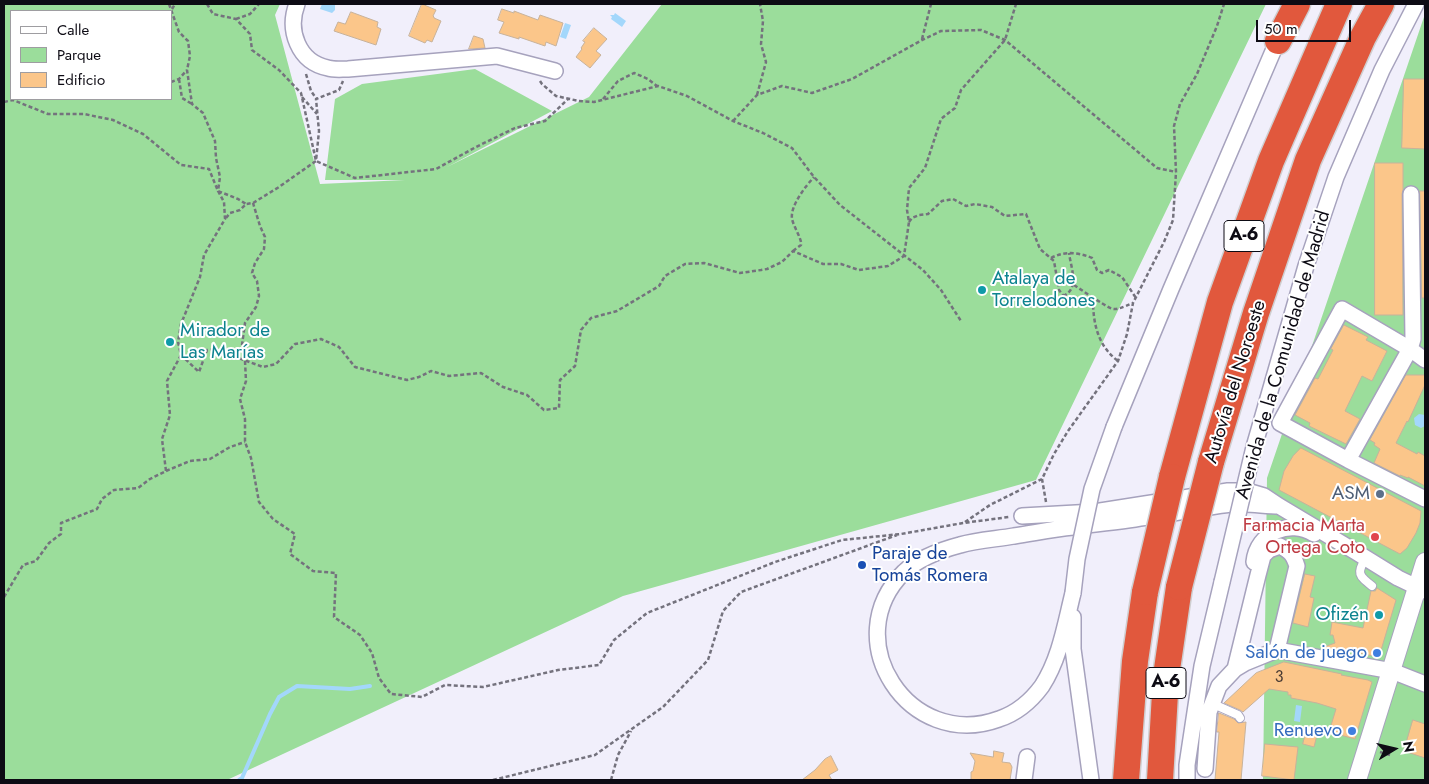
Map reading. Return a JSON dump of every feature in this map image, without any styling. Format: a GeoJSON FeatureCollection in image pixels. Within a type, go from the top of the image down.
{"type":"FeatureCollection","features":[{"type":"Feature","properties":{"kind":"highway"},"geometry":{"type":"LineString","coordinates":[[1278,41],[1297,4]]}},
{"type":"Feature","properties":{"kind":"highway","name":"Autovía del Noroeste"},"geometry":{"type":"LineString","coordinates":[[1126,780],[1135,661],[1145,592],[1172,477],[1220,302],[1271,161],[1339,4]]}},
{"type":"Feature","properties":{"kind":"highway","name":"Autovía del Noroeste"},"geometry":{"type":"LineString","coordinates":[[1160,780],[1166,676],[1179,587],[1210,462],[1256,312],[1308,160],[1363,37],[1381,4]]}},
{"type":"Feature","properties":{"kind":"street"},"geometry":{"type":"LineString","coordinates":[[297,4],[292,20],[295,38],[302,53],[314,64],[329,69],[497,56],[555,71]]}},
{"type":"Feature","properties":{"kind":"street"},"geometry":{"type":"LineString","coordinates":[[1279,506],[1226,505],[1136,519],[1070,527],[962,544],[938,552],[906,571],[889,592],[879,623],[878,639],[885,671],[900,696],[923,714],[939,721],[953,724],[978,724],[1005,717],[1022,707],[1041,686],[1054,665],[1062,642],[1073,593],[1078,550],[1092,489],[1114,427],[1293,4]]}},
{"type":"Feature","properties":{"kind":"street","name":"Avenida de la Comunidad de Madrid"},"geometry":{"type":"LineString","coordinates":[[1188,780],[1187,765],[1202,666],[1254,447],[1306,266],[1336,177],[1382,70],[1416,4]]}},
{"type":"Feature","properties":{"kind":"street"},"geometry":{"type":"LineString","coordinates":[[1348,460],[1410,349],[1413,340],[1411,194]]}},
{"type":"Feature","properties":{"kind":"street"},"geometry":{"type":"LineString","coordinates":[[1425,360],[1410,349],[1342,309],[1280,423],[1425,499]]}},
{"type":"Feature","properties":{"kind":"street"},"geometry":{"type":"LineString","coordinates":[[1022,516],[1094,512],[1228,491],[1247,491],[1264,496],[1398,578],[1423,591]]}},
{"type":"Feature","properties":{"kind":"street"},"geometry":{"type":"LineString","coordinates":[[1258,575],[1254,560],[1258,548],[1264,538],[1275,531],[1283,528],[1307,530],[1328,542],[1340,543]]}},
{"type":"Feature","properties":{"kind":"street"},"geometry":{"type":"LineString","coordinates":[[1236,669],[1263,556],[1270,550],[1280,546],[1290,551],[1297,566],[1277,650]]}},
{"type":"Feature","properties":{"kind":"street"},"geometry":{"type":"LineString","coordinates":[[1357,780],[1397,672],[1423,591],[1425,562]]}},
{"type":"Feature","properties":{"kind":"street"},"geometry":{"type":"LineString","coordinates":[[1073,593],[1074,650],[1091,780]]}},
{"type":"Feature","properties":{"kind":"street"},"geometry":{"type":"LineString","coordinates":[[1205,769],[1208,712],[1219,686],[1245,663],[1277,650],[1397,672],[1425,684]]}},
{"type":"Feature","properties":{"kind":"street"},"geometry":{"type":"LineString","coordinates":[[1368,780],[1384,753],[1397,672]]}},
{"type":"Feature","properties":{"kind":"street"},"geometry":{"type":"LineString","coordinates":[[1024,780],[1027,757]]}},
{"type":"Feature","properties":{"kind":"lane"},"geometry":{"type":"LineString","coordinates":[[1366,558],[1359,572],[1361,578],[1372,586]]}},
{"type":"Feature","properties":{"kind":"lane"},"geometry":{"type":"LineString","coordinates":[[1211,704],[1238,715],[1240,718]]}},
{"type":"Feature","properties":{"kind":"path"},"geometry":{"type":"LineString","coordinates":[[169,4],[180,32],[188,41],[190,56],[187,70],[192,104]]}},
{"type":"Feature","properties":{"kind":"path"},"geometry":{"type":"LineString","coordinates":[[172,9],[174,4]]}},
{"type":"Feature","properties":{"kind":"path"},"geometry":{"type":"LineString","coordinates":[[207,4],[213,14],[236,19],[250,14],[259,4]]}},
{"type":"Feature","properties":{"kind":"path"},"geometry":{"type":"LineString","coordinates":[[733,121],[756,95],[766,62],[761,44],[763,20],[759,7],[760,4]]}},
{"type":"Feature","properties":{"kind":"path"},"geometry":{"type":"LineString","coordinates":[[922,40],[931,4]]}},
{"type":"Feature","properties":{"kind":"path"},"geometry":{"type":"LineString","coordinates":[[793,251],[823,264],[841,264],[859,270],[888,266],[904,256],[909,222],[909,188],[925,168],[941,120],[955,108],[962,90],[1005,40],[1016,4]]}},
{"type":"Feature","properties":{"kind":"path"},"geometry":{"type":"LineString","coordinates":[[1048,515],[1042,479],[1068,431],[1118,361],[1127,334],[1133,303],[1173,220],[1176,172],[1174,126],[1180,104],[1197,74],[1224,4]]}},
{"type":"Feature","properties":{"kind":"path"},"geometry":{"type":"LineString","coordinates":[[236,19],[250,34],[252,50],[279,70],[301,93],[318,115]]}},
{"type":"Feature","properties":{"kind":"path"},"geometry":{"type":"LineString","coordinates":[[756,95],[782,86],[812,92],[852,80],[940,31],[981,30],[1005,40],[1158,168],[1176,172]]}},
{"type":"Feature","properties":{"kind":"path"},"geometry":{"type":"LineString","coordinates":[[308,58],[305,72],[310,91],[316,98],[318,115],[316,162]]}},
{"type":"Feature","properties":{"kind":"path"},"geometry":{"type":"LineString","coordinates":[[536,66],[537,76],[542,84],[556,96],[579,102],[594,102],[658,86]]}},
{"type":"Feature","properties":{"kind":"path"},"geometry":{"type":"LineString","coordinates":[[316,98],[339,90],[348,69]]}},
{"type":"Feature","properties":{"kind":"path"},"geometry":{"type":"LineString","coordinates":[[172,82],[179,79],[187,70]]}},
{"type":"Feature","properties":{"kind":"path"},"geometry":{"type":"LineString","coordinates":[[602,100],[618,81],[634,73],[658,86],[687,96],[733,121],[763,133],[792,148],[814,177],[840,205],[923,270],[941,290],[961,321]]}},
{"type":"Feature","properties":{"kind":"path"},"geometry":{"type":"LineString","coordinates":[[179,79],[182,98],[203,113],[215,141],[220,177],[218,191]]}},
{"type":"Feature","properties":{"kind":"path"},"geometry":{"type":"LineString","coordinates":[[302,96],[316,162]]}},
{"type":"Feature","properties":{"kind":"path"},"geometry":{"type":"LineString","coordinates":[[316,162],[355,178],[436,169],[515,128],[545,122],[568,99]]}},
{"type":"Feature","properties":{"kind":"path"},"geometry":{"type":"LineString","coordinates":[[4,102],[13,100],[48,114],[84,114],[113,120],[143,134],[181,165],[208,170],[224,202],[225,219]]}},
{"type":"Feature","properties":{"kind":"path"},"geometry":{"type":"LineString","coordinates":[[316,162],[253,203],[246,204],[240,210],[230,213],[225,219],[204,255],[200,277],[180,324],[178,342],[181,355],[199,372],[207,350],[216,350],[225,357],[236,357],[263,367],[276,364],[295,344],[321,339],[340,347],[355,367],[407,380],[419,377],[431,370],[450,376],[480,373],[503,387],[527,395],[544,410],[559,408],[560,380],[575,366],[582,330],[591,318],[617,312],[635,302],[659,286],[666,276],[685,264],[704,263],[740,273],[767,269],[782,262],[801,245],[793,221],[793,210],[805,187],[814,177]]}},
{"type":"Feature","properties":{"kind":"path"},"geometry":{"type":"LineString","coordinates":[[218,191],[246,204]]}},
{"type":"Feature","properties":{"kind":"path"},"geometry":{"type":"LineString","coordinates":[[909,222],[918,215],[928,214],[942,201],[953,200],[966,206],[975,204],[992,207],[1005,216],[1026,214],[1040,249],[1054,262],[1059,290],[1063,296],[1069,303],[1094,299]]}},
{"type":"Feature","properties":{"kind":"path"},"geometry":{"type":"LineString","coordinates":[[236,357],[242,345],[245,323],[256,307],[259,296],[257,281],[252,274],[255,263],[264,249],[265,237],[253,203]]}},
{"type":"Feature","properties":{"kind":"path"},"geometry":{"type":"LineString","coordinates":[[1050,258],[1059,253],[1081,253],[1092,258],[1097,270],[1102,273],[1109,270],[1122,277],[1136,298]]}},
{"type":"Feature","properties":{"kind":"path"},"geometry":{"type":"LineString","coordinates":[[1063,296],[1070,293],[1074,285],[1069,253]]}},
{"type":"Feature","properties":{"kind":"path"},"geometry":{"type":"LineString","coordinates":[[1074,285],[1094,299],[1116,310],[1133,303]]}},
{"type":"Feature","properties":{"kind":"path"},"geometry":{"type":"LineString","coordinates":[[1094,299],[1093,319],[1099,337],[1111,356],[1118,361]]}},
{"type":"Feature","properties":{"kind":"path"},"geometry":{"type":"LineString","coordinates":[[166,471],[162,439],[170,415],[167,381],[181,355]]}},
{"type":"Feature","properties":{"kind":"path"},"geometry":{"type":"LineString","coordinates":[[245,361],[246,381],[240,399],[245,419],[244,442],[251,458],[259,502],[273,519],[295,534],[290,554],[313,571],[336,573],[334,617],[360,635],[372,653],[379,678],[391,694],[422,697],[445,685],[483,686],[558,670],[599,665],[614,640],[647,613],[776,562],[842,540],[901,534],[963,523],[1022,516]]}},
{"type":"Feature","properties":{"kind":"path"},"geometry":{"type":"LineString","coordinates":[[4,597],[23,565],[36,561],[49,543],[61,534],[61,523],[98,509],[102,499],[114,490],[138,488],[166,471],[190,461],[210,460],[230,447],[244,442]]}},
{"type":"Feature","properties":{"kind":"path"},"geometry":{"type":"LineString","coordinates":[[963,523],[990,505],[1042,479]]}},
{"type":"Feature","properties":{"kind":"path"},"geometry":{"type":"LineString","coordinates":[[493,780],[595,755],[663,707],[708,660],[723,611],[741,592],[901,534]]}},
{"type":"Feature","properties":{"kind":"path"},"geometry":{"type":"LineString","coordinates":[[610,780],[618,755],[632,729]]}},
{"type":"Feature","properties":{"kind":"green space"},"geometry":{"type":"Polygon","coordinates":[[[4,4],[280,4],[275,15],[320,184],[405,180],[325,180],[335,99],[362,84],[475,69],[552,111],[447,167],[589,97],[662,4],[1266,4],[1036,480],[623,596],[227,780],[4,780],[4,4]]]}},
{"type":"Feature","properties":{"kind":"green space"},"geometry":{"type":"Polygon","coordinates":[[[1425,14],[1425,780],[1263,780],[1267,478],[1425,14]]]}},
{"type":"Feature","properties":{"kind":"water"},"geometry":{"type":"Polygon","coordinates":[[[322,4],[335,5],[335,10],[332,13],[320,9],[322,4]]]}},
{"type":"Feature","properties":{"kind":"water"},"geometry":{"type":"Polygon","coordinates":[[[615,13],[626,21],[622,27],[611,19],[610,15],[615,13]]]}},
{"type":"Feature","properties":{"kind":"water"},"geometry":{"type":"Polygon","coordinates":[[[565,23],[571,25],[566,39],[560,37],[565,23]]]}},
{"type":"Feature","properties":{"kind":"water"},"geometry":{"type":"Polygon","coordinates":[[[1419,414],[1425,415],[1425,426],[1421,428],[1415,425],[1414,418],[1419,414]]]}},
{"type":"Feature","properties":{"kind":"water"},"geometry":{"type":"Polygon","coordinates":[[[1296,705],[1302,706],[1300,722],[1294,721],[1296,705]]]}},
{"type":"Feature","properties":{"kind":"building"},"geometry":{"type":"Polygon","coordinates":[[[422,4],[436,10],[433,16],[441,21],[432,42],[427,40],[425,43],[409,36],[422,4]]]}},
{"type":"Feature","properties":{"kind":"building"},"geometry":{"type":"Polygon","coordinates":[[[502,9],[514,13],[514,11],[538,20],[540,15],[563,23],[556,46],[546,42],[545,46],[519,37],[519,39],[499,33],[504,22],[498,20],[502,9]]]}},
{"type":"Feature","properties":{"kind":"building"},"geometry":{"type":"Polygon","coordinates":[[[351,12],[378,22],[377,27],[381,29],[376,45],[334,31],[338,22],[345,24],[351,12]]]}},
{"type":"Feature","properties":{"kind":"building"},"geometry":{"type":"Polygon","coordinates":[[[594,28],[607,39],[596,51],[601,55],[590,68],[576,57],[582,49],[585,42],[583,41],[594,28]]]}},
{"type":"Feature","properties":{"kind":"building"},"geometry":{"type":"Polygon","coordinates":[[[474,36],[483,39],[485,48],[469,49],[474,36]]]}},
{"type":"Feature","properties":{"kind":"building"},"geometry":{"type":"Polygon","coordinates":[[[1404,79],[1425,79],[1425,149],[1402,148],[1404,79]]]}},
{"type":"Feature","properties":{"kind":"building"},"geometry":{"type":"Polygon","coordinates":[[[1375,163],[1403,163],[1403,315],[1375,315],[1375,163]]]}},
{"type":"Feature","properties":{"kind":"building"},"geometry":{"type":"Polygon","coordinates":[[[1420,191],[1425,191],[1425,298],[1422,298],[1420,191]]]}},
{"type":"Feature","properties":{"kind":"building"},"geometry":{"type":"Polygon","coordinates":[[[1344,325],[1368,337],[1366,340],[1387,351],[1372,381],[1362,376],[1345,411],[1360,419],[1346,444],[1309,426],[1310,423],[1295,415],[1315,378],[1318,379],[1344,325]]]}},
{"type":"Feature","properties":{"kind":"building"},"geometry":{"type":"Polygon","coordinates":[[[1406,375],[1425,375],[1425,385],[1396,443],[1425,456],[1425,486],[1374,463],[1380,449],[1370,440],[1406,375]]]}},
{"type":"Feature","properties":{"kind":"building"},"geometry":{"type":"Polygon","coordinates":[[[1301,448],[1421,511],[1420,523],[1407,548],[1400,554],[1279,490],[1284,471],[1293,456],[1301,448]]]}},
{"type":"Feature","properties":{"kind":"building"},"geometry":{"type":"Polygon","coordinates":[[[1305,574],[1315,576],[1310,597],[1314,598],[1308,627],[1293,623],[1305,574]]]}},
{"type":"Feature","properties":{"kind":"building","name":"Ofizén"},"geometry":{"type":"Polygon","coordinates":[[[1377,588],[1396,600],[1379,657],[1321,648],[1335,643],[1333,635],[1330,635],[1332,622],[1363,628],[1371,591],[1375,591],[1377,588]]]}},
{"type":"Feature","properties":{"kind":"building"},"geometry":{"type":"Polygon","coordinates":[[[1284,662],[1372,682],[1355,739],[1329,732],[1336,709],[1291,698],[1288,692],[1269,689],[1243,712],[1224,703],[1256,673],[1284,662]]]}},
{"type":"Feature","properties":{"kind":"building"},"geometry":{"type":"Polygon","coordinates":[[[1219,713],[1234,719],[1238,723],[1246,722],[1241,780],[1215,780],[1219,713]]]}},
{"type":"Feature","properties":{"kind":"building"},"geometry":{"type":"Polygon","coordinates":[[[1413,720],[1425,724],[1425,758],[1404,751],[1413,720]]]}},
{"type":"Feature","properties":{"kind":"building"},"geometry":{"type":"Polygon","coordinates":[[[1306,732],[1317,735],[1314,747],[1303,744],[1306,732]]]}},
{"type":"Feature","properties":{"kind":"building"},"geometry":{"type":"Polygon","coordinates":[[[1265,744],[1298,747],[1294,780],[1262,776],[1265,744]]]}},
{"type":"Feature","properties":{"kind":"building"},"geometry":{"type":"Polygon","coordinates":[[[994,751],[1004,753],[1002,762],[1010,763],[1012,767],[1010,780],[971,780],[971,772],[973,771],[975,761],[970,753],[993,757],[994,751]]]}},
{"type":"Feature","properties":{"kind":"building"},"geometry":{"type":"Polygon","coordinates":[[[831,756],[838,770],[829,775],[832,780],[802,780],[825,759],[831,756]]]}},
{"type":"Feature","properties":{"kind":"waterway"},"geometry":{"type":"LineString","coordinates":[[239,780],[242,778],[279,697],[297,686],[350,689],[370,686]]}},
{"type":"Feature","properties":{"kind":"place","name":"Atalaya de Torrelodones"},"geometry":{"type":"Point","coordinates":[982,290]}},
{"type":"Feature","properties":{"kind":"place","name":"Mirador de Las Marías"},"geometry":{"type":"Point","coordinates":[170,342]}},
{"type":"Feature","properties":{"kind":"place","name":"ASM"},"geometry":{"type":"Point","coordinates":[1380,494]}},
{"type":"Feature","properties":{"kind":"place","name":"Farmacia Marta Ortega Coto"},"geometry":{"type":"Point","coordinates":[1375,537]}},
{"type":"Feature","properties":{"kind":"place","name":"Paraje de Tomás Romera"},"geometry":{"type":"Point","coordinates":[862,565]}},
{"type":"Feature","properties":{"kind":"place","name":"Ofizén"},"geometry":{"type":"Point","coordinates":[1379,615]}},
{"type":"Feature","properties":{"kind":"place","name":"Salón de juego"},"geometry":{"type":"Point","coordinates":[1377,653]}},
{"type":"Feature","properties":{"kind":"place","name":"Renuevo"},"geometry":{"type":"Point","coordinates":[1352,731]}}]}
